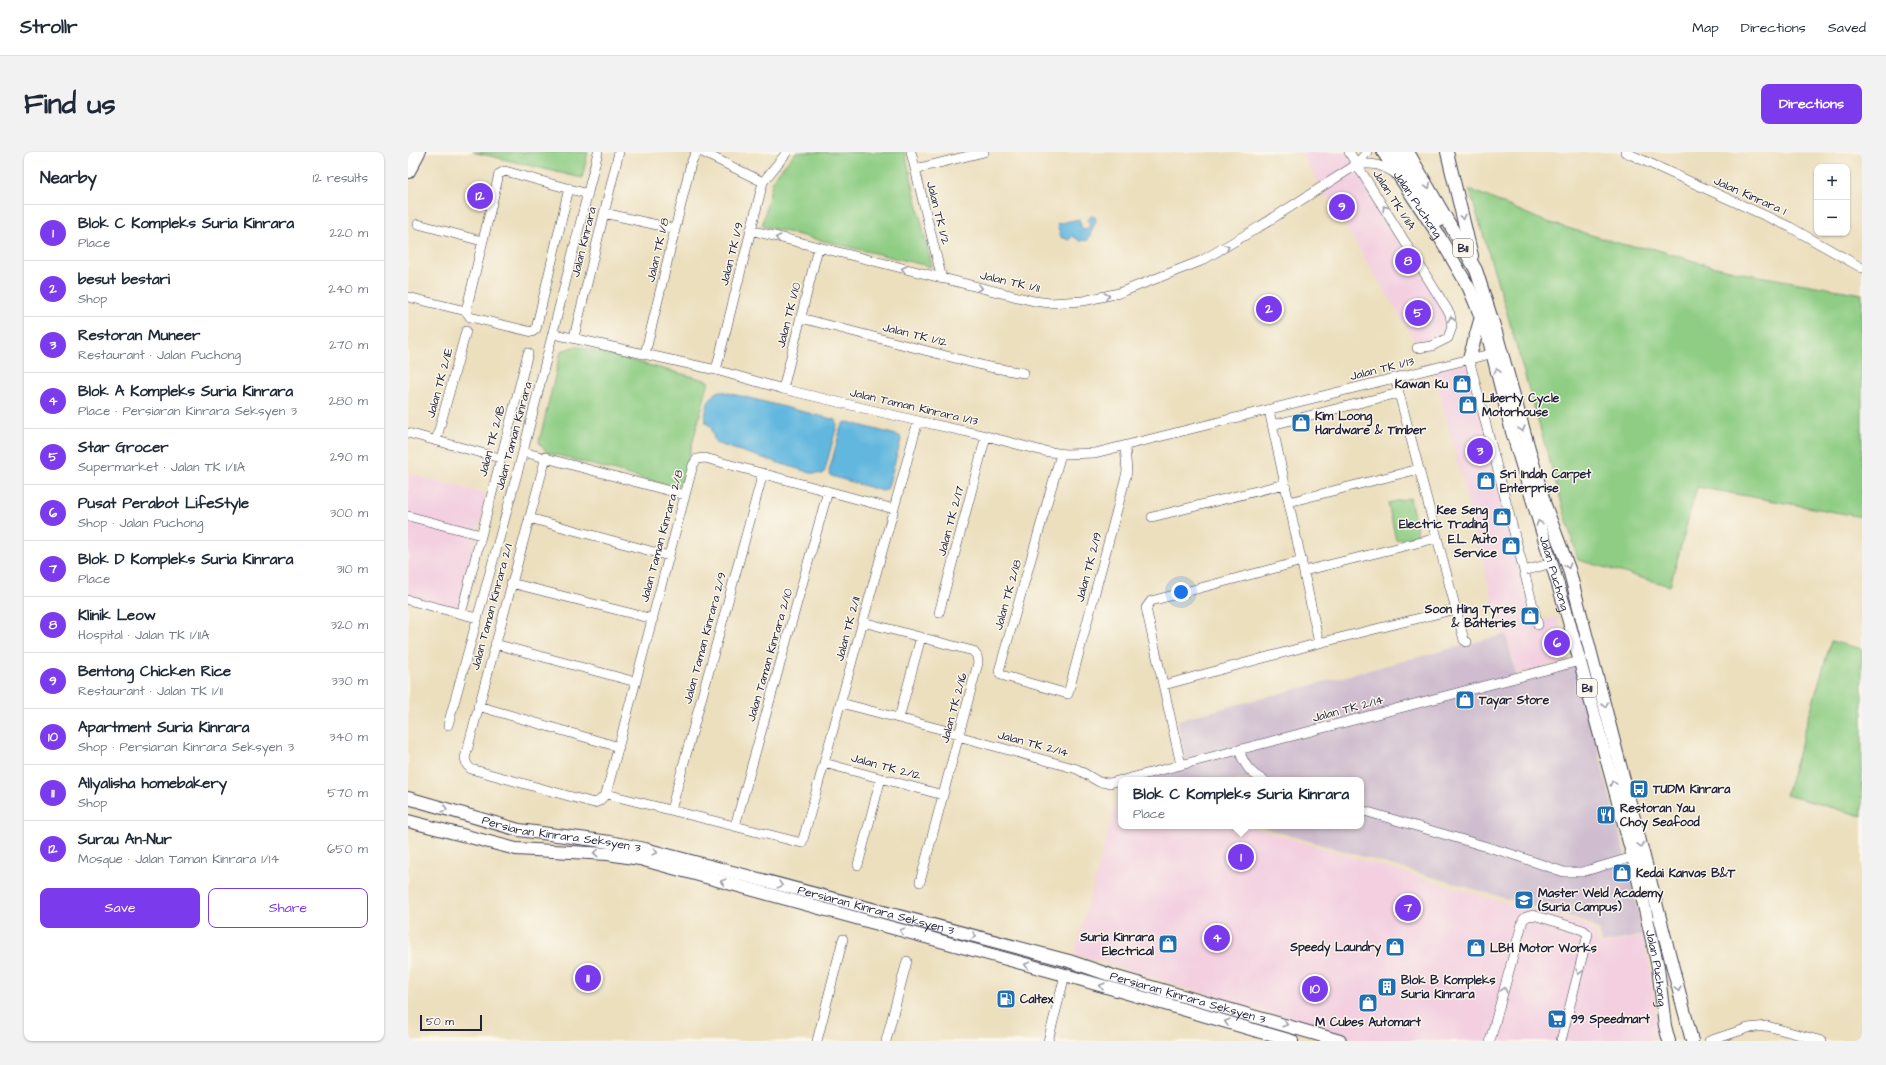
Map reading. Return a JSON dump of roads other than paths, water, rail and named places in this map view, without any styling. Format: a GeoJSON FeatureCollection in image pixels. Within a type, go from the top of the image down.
{"type":"FeatureCollection","features":[{"type":"Feature","properties":{"kind":"highway"},"geometry":{"type":"LineString","coordinates":[[408,171],[418,152]]}},
{"type":"Feature","properties":{"kind":"main road","name":"Jalan Puchong"},"geometry":{"type":"LineString","coordinates":[[1384,152],[1439,236],[1469,288],[1497,352],[1512,432],[1580,661],[1633,857],[1658,967],[1665,1026],[1669,1041]]}},
{"type":"Feature","properties":{"kind":"main road"},"geometry":{"type":"LineString","coordinates":[[1395,152],[1444,228],[1461,260],[1469,288]]}},
{"type":"Feature","properties":{"kind":"main road","name":"Jalan Puchong"},"geometry":{"type":"LineString","coordinates":[[1408,152],[1476,270],[1497,352],[1545,505],[1569,569],[1692,1041]]}},
{"type":"Feature","properties":{"kind":"main road"},"geometry":{"type":"LineString","coordinates":[[1447,152],[1476,270]]}},
{"type":"Feature","properties":{"kind":"main road"},"geometry":{"type":"LineString","coordinates":[[1469,359],[1481,317]]}},
{"type":"Feature","properties":{"kind":"main road","name":"Persiaran Kinrara Seksyen 3"},"geometry":{"type":"LineString","coordinates":[[408,798],[519,830],[610,842],[645,849],[1069,961],[1113,976],[1340,1041]]}},
{"type":"Feature","properties":{"kind":"main road","name":"Persiaran Kinrara Seksyen 3"},"geometry":{"type":"LineString","coordinates":[[408,821],[516,849],[608,854],[640,859],[1065,975],[1292,1041]]}},
{"type":"Feature","properties":{"kind":"main road"},"geometry":{"type":"LineString","coordinates":[[1005,944],[1051,961],[1062,969],[1065,975],[1070,970],[1076,969],[1113,976]]}},
{"type":"Feature","properties":{"kind":"main road"},"geometry":{"type":"LineString","coordinates":[[1683,1041],[1682,1024],[1684,1013]]}},
{"type":"Feature","properties":{"kind":"main road"},"geometry":{"type":"LineString","coordinates":[[1665,1026],[1665,1041]]}},
{"type":"Feature","properties":{"kind":"street","name":"Jalan Taman Kinrara"},"geometry":{"type":"LineString","coordinates":[[448,725],[554,334],[598,152]]}},
{"type":"Feature","properties":{"kind":"street","name":"Jalan Kinrara"},"geometry":{"type":"LineString","coordinates":[[574,337],[618,152]]}},
{"type":"Feature","properties":{"kind":"street","name":"Jalan TK 1/8"},"geometry":{"type":"LineString","coordinates":[[645,354],[691,163],[696,152]]}},
{"type":"Feature","properties":{"kind":"street"},"geometry":{"type":"LineString","coordinates":[[702,152],[763,182]]}},
{"type":"Feature","properties":{"kind":"street","name":"Jalan TK 1/9"},"geometry":{"type":"LineString","coordinates":[[716,370],[763,182],[786,152]]}},
{"type":"Feature","properties":{"kind":"street","name":"Jalan TK 1/2"},"geometry":{"type":"LineString","coordinates":[[911,152],[942,279]]}},
{"type":"Feature","properties":{"kind":"street"},"geometry":{"type":"LineString","coordinates":[[915,169],[984,152]]}},
{"type":"Feature","properties":{"kind":"street","name":"Jalan TK 1/11A"},"geometry":{"type":"LineString","coordinates":[[1349,152],[1406,240],[1450,314],[1452,327],[1448,338],[1432,346],[1416,348]]}},
{"type":"Feature","properties":{"kind":"street"},"geometry":{"type":"LineString","coordinates":[[1356,165],[1367,152]]}},
{"type":"Feature","properties":{"kind":"street","name":"Jalan Kinrara 1"},"geometry":{"type":"LineString","coordinates":[[1625,152],[1790,227],[1862,268]]}},
{"type":"Feature","properties":{"kind":"street"},"geometry":{"type":"LineString","coordinates":[[1356,165],[1368,163],[1383,165],[1400,177]]}},
{"type":"Feature","properties":{"kind":"street","name":"Jalan TK 1/11"},"geometry":{"type":"LineString","coordinates":[[750,230],[1034,302],[1050,303],[1084,301],[1124,292],[1201,261],[1259,227],[1356,165]]}},
{"type":"Feature","properties":{"kind":"street"},"geometry":{"type":"LineString","coordinates":[[466,311],[499,174],[506,171],[588,194]]}},
{"type":"Feature","properties":{"kind":"street"},"geometry":{"type":"LineString","coordinates":[[408,297],[466,311],[470,317],[532,332],[536,329],[569,188]]}},
{"type":"Feature","properties":{"kind":"street"},"geometry":{"type":"LineString","coordinates":[[604,213],[675,230]]}},
{"type":"Feature","properties":{"kind":"street"},"geometry":{"type":"LineString","coordinates":[[418,224],[482,240]]}},
{"type":"Feature","properties":{"kind":"street","name":"Jalan TK 1/10"},"geometry":{"type":"LineString","coordinates":[[784,389],[818,248]]}},
{"type":"Feature","properties":{"kind":"street","name":"Jalan TK 1/12"},"geometry":{"type":"LineString","coordinates":[[801,318],[989,366],[1024,373]]}},
{"type":"Feature","properties":{"kind":"street","name":"Jalan TK 2/1E"},"geometry":{"type":"LineString","coordinates":[[436,441],[466,331]]}},
{"type":"Feature","properties":{"kind":"street","name":"Jalan Taman Kinrara 1/13"},"geometry":{"type":"LineString","coordinates":[[554,334],[574,337],[716,370],[784,389],[1061,454],[1095,453],[1269,410]]}},
{"type":"Feature","properties":{"kind":"street","name":"Jalan TK 1/13"},"geometry":{"type":"LineString","coordinates":[[1269,410],[1497,352]]}},
{"type":"Feature","properties":{"kind":"street","name":"Jalan TK 2/1B"},"geometry":{"type":"LineString","coordinates":[[461,614],[528,353]]}},
{"type":"Feature","properties":{"kind":"street"},"geometry":{"type":"LineString","coordinates":[[1469,359],[1538,625]]}},
{"type":"Feature","properties":{"kind":"street"},"geometry":{"type":"LineString","coordinates":[[1395,378],[1464,640],[1467,642]]}},
{"type":"Feature","properties":{"kind":"street"},"geometry":{"type":"LineString","coordinates":[[1272,425],[1399,393]]}},
{"type":"Feature","properties":{"kind":"street"},"geometry":{"type":"LineString","coordinates":[[1269,410],[1319,643]]}},
{"type":"Feature","properties":{"kind":"street","name":"Jalan TK 2/11"},"geometry":{"type":"LineString","coordinates":[[735,826],[802,843],[918,421]]}},
{"type":"Feature","properties":{"kind":"street"},"geometry":{"type":"LineString","coordinates":[[408,433],[500,458]]}},
{"type":"Feature","properties":{"kind":"street","name":"Jalan TK 2/17"},"geometry":{"type":"LineString","coordinates":[[939,613],[986,436]]}},
{"type":"Feature","properties":{"kind":"street","name":"Jalan TK 2/19"},"geometry":{"type":"LineString","coordinates":[[1068,694],[1127,472],[1125,446]]}},
{"type":"Feature","properties":{"kind":"street"},"geometry":{"type":"LineString","coordinates":[[523,452],[546,457],[685,496]]}},
{"type":"Feature","properties":{"kind":"street","name":"Jalan TK 2/18"},"geometry":{"type":"LineString","coordinates":[[1061,454],[998,670],[1001,675],[1068,694]]}},
{"type":"Feature","properties":{"kind":"street","name":"Jalan Taman Kinrara 2/1"},"geometry":{"type":"LineString","coordinates":[[546,457],[465,758],[467,765],[471,769],[594,803],[599,801],[606,794]]}},
{"type":"Feature","properties":{"kind":"street","name":"Jalan Taman Kinrara 2/8"},"geometry":{"type":"LineString","coordinates":[[606,794],[653,619],[692,465],[697,459],[705,458],[763,473],[894,510]]}},
{"type":"Feature","properties":{"kind":"street"},"geometry":{"type":"LineString","coordinates":[[1289,502],[1419,469]]}},
{"type":"Feature","properties":{"kind":"street","name":"Jalan Taman Kinrara 2/9"},"geometry":{"type":"LineString","coordinates":[[670,810],[763,473]]}},
{"type":"Feature","properties":{"kind":"street"},"geometry":{"type":"LineString","coordinates":[[1152,517],[1285,484]]}},
{"type":"Feature","properties":{"kind":"street","name":"Jalan Taman Kinrara 2/10"},"geometry":{"type":"LineString","coordinates":[[735,826],[828,491]]}},
{"type":"Feature","properties":{"kind":"street"},"geometry":{"type":"LineString","coordinates":[[408,516],[481,535]]}},
{"type":"Feature","properties":{"kind":"street"},"geometry":{"type":"LineString","coordinates":[[529,518],[669,556]]}},
{"type":"Feature","properties":{"kind":"street"},"geometry":{"type":"LineString","coordinates":[[1181,765],[1146,608],[1151,601],[1303,566],[1437,538]]}},
{"type":"Feature","properties":{"kind":"street"},"geometry":{"type":"LineString","coordinates":[[1524,570],[1552,563]]}},
{"type":"Feature","properties":{"kind":"street"},"geometry":{"type":"LineString","coordinates":[[511,583],[653,619]]}},
{"type":"Feature","properties":{"kind":"street"},"geometry":{"type":"LineString","coordinates":[[408,600],[477,618]]}},
{"type":"Feature","properties":{"kind":"street"},"geometry":{"type":"LineString","coordinates":[[1164,685],[1319,643],[1456,609]]}},
{"type":"Feature","properties":{"kind":"street","name":"Jalan TK 2/16"},"geometry":{"type":"LineString","coordinates":[[863,622],[973,651],[977,656],[978,663],[920,882]]}},
{"type":"Feature","properties":{"kind":"street"},"geometry":{"type":"LineString","coordinates":[[899,718],[921,637]]}},
{"type":"Feature","properties":{"kind":"street"},"geometry":{"type":"LineString","coordinates":[[495,644],[636,682]]}},
{"type":"Feature","properties":{"kind":"street","name":"Jalan TK 2/14"},"geometry":{"type":"LineString","coordinates":[[1134,777],[1580,661]]}},
{"type":"Feature","properties":{"kind":"street","name":"Jalan TK 2/14"},"geometry":{"type":"LineString","coordinates":[[840,703],[899,718],[1077,769],[1099,782],[1110,783],[1118,781]]}},
{"type":"Feature","properties":{"kind":"street"},"geometry":{"type":"LineString","coordinates":[[478,706],[619,748]]}},
{"type":"Feature","properties":{"kind":"street"},"geometry":{"type":"LineString","coordinates":[[1239,750],[1244,764],[1256,777]]}},
{"type":"Feature","properties":{"kind":"street","name":"Jalan TK 2/12"},"geometry":{"type":"LineString","coordinates":[[824,763],[943,795]]}},
{"type":"Feature","properties":{"kind":"street"},"geometry":{"type":"LineString","coordinates":[[858,866],[881,778]]}},
{"type":"Feature","properties":{"kind":"street"},"geometry":{"type":"LineString","coordinates":[[606,794],[735,826]]}},
{"type":"Feature","properties":{"kind":"street"},"geometry":{"type":"LineString","coordinates":[[1364,811],[1508,853],[1564,872],[1582,872],[1633,857]]}},
{"type":"Feature","properties":{"kind":"street"},"geometry":{"type":"LineString","coordinates":[[1490,1041],[1523,920],[1526,917],[1533,915],[1583,930],[1588,934],[1561,1041]]}},
{"type":"Feature","properties":{"kind":"street"},"geometry":{"type":"LineString","coordinates":[[817,1041],[843,939]]}},
{"type":"Feature","properties":{"kind":"street"},"geometry":{"type":"LineString","coordinates":[[886,1041],[907,961]]}},
{"type":"Feature","properties":{"kind":"street"},"geometry":{"type":"LineString","coordinates":[[1048,1041],[1065,975]]}},
{"type":"Feature","properties":{"kind":"street"},"geometry":{"type":"LineString","coordinates":[[1710,1041],[1748,1028],[1767,1026],[1822,1041]]}},
{"type":"Feature","properties":{"kind":"water"},"geometry":{"type":"Polygon","coordinates":[[[1091,216],[1095,217],[1096,220],[1088,240],[1080,241],[1073,236],[1069,240],[1061,237],[1057,224],[1079,219],[1082,229],[1084,230],[1090,226],[1088,220],[1091,216]]]}},
{"type":"Feature","properties":{"kind":"water"},"geometry":{"type":"Polygon","coordinates":[[[721,391],[836,420],[837,425],[823,474],[811,473],[715,443],[711,427],[706,423],[706,409],[713,395],[721,391]]]}},
{"type":"Feature","properties":{"kind":"water"},"geometry":{"type":"Polygon","coordinates":[[[848,422],[900,436],[901,440],[887,490],[882,491],[831,476],[829,471],[841,427],[844,423],[848,422]]]}},
{"type":"Feature","properties":{"kind":"place","name":"Surau An-Nur"},"geometry":{"type":"Point","coordinates":[480,196]}},
{"type":"Feature","properties":{"kind":"place","name":"Bentong Chicken Rice"},"geometry":{"type":"Point","coordinates":[1342,207]}},
{"type":"Feature","properties":{"kind":"place","name":"Klinik Leow"},"geometry":{"type":"Point","coordinates":[1408,261]}},
{"type":"Feature","properties":{"kind":"place","name":"besut bestari"},"geometry":{"type":"Point","coordinates":[1269,309]}},
{"type":"Feature","properties":{"kind":"place","name":"Star Grocer"},"geometry":{"type":"Point","coordinates":[1418,313]}},
{"type":"Feature","properties":{"kind":"place","name":"Kawan Ku"},"geometry":{"type":"Point","coordinates":[1462,384]}},
{"type":"Feature","properties":{"kind":"place","name":"Liberty Cycle Motorhouse"},"geometry":{"type":"Point","coordinates":[1468,405]}},
{"type":"Feature","properties":{"kind":"place","name":"Kim Loong Hardware & Timber"},"geometry":{"type":"Point","coordinates":[1301,423]}},
{"type":"Feature","properties":{"kind":"place","name":"Restoran Muneer"},"geometry":{"type":"Point","coordinates":[1480,451]}},
{"type":"Feature","properties":{"kind":"place","name":"Sri Indah Carpet Enterprise"},"geometry":{"type":"Point","coordinates":[1486,481]}},
{"type":"Feature","properties":{"kind":"place","name":"Kee Seng Electric Trading"},"geometry":{"type":"Point","coordinates":[1502,517]}},
{"type":"Feature","properties":{"kind":"place","name":"E.L. Auto Service"},"geometry":{"type":"Point","coordinates":[1511,546]}},
{"type":"Feature","properties":{"kind":"place","name":"Soon Hing Tyres & Batteries"},"geometry":{"type":"Point","coordinates":[1530,616]}},
{"type":"Feature","properties":{"kind":"place","name":"Pusat Perabot LifeStyle"},"geometry":{"type":"Point","coordinates":[1557,643]}},
{"type":"Feature","properties":{"kind":"place","name":"Tayar Store"},"geometry":{"type":"Point","coordinates":[1465,700]}},
{"type":"Feature","properties":{"kind":"place","name":"TUDM Kinrara"},"geometry":{"type":"Point","coordinates":[1639,789]}},
{"type":"Feature","properties":{"kind":"place","name":"Restoran Yau Choy Seafood"},"geometry":{"type":"Point","coordinates":[1606,815]}},
{"type":"Feature","properties":{"kind":"place","name":"Blok C Kompleks Suria Kinrara"},"geometry":{"type":"Point","coordinates":[1241,857]}},
{"type":"Feature","properties":{"kind":"place","name":"Kedai Kanvas B&T"},"geometry":{"type":"Point","coordinates":[1622,873]}},
{"type":"Feature","properties":{"kind":"place","name":"Master Weld Academy (Suria Campus)"},"geometry":{"type":"Point","coordinates":[1524,900]}},
{"type":"Feature","properties":{"kind":"place","name":"Blok D Kompleks Suria Kinrara"},"geometry":{"type":"Point","coordinates":[1408,908]}},
{"type":"Feature","properties":{"kind":"place","name":"Blok A Kompleks Suria Kinrara"},"geometry":{"type":"Point","coordinates":[1217,938]}},
{"type":"Feature","properties":{"kind":"place","name":"Suria Kinrara Electrical"},"geometry":{"type":"Point","coordinates":[1168,944]}},
{"type":"Feature","properties":{"kind":"place","name":"Speedy Laundry"},"geometry":{"type":"Point","coordinates":[1395,947]}},
{"type":"Feature","properties":{"kind":"place","name":"LBH Motor Works"},"geometry":{"type":"Point","coordinates":[1476,948]}},
{"type":"Feature","properties":{"kind":"place","name":"Allyalisha homebakery"},"geometry":{"type":"Point","coordinates":[588,978]}},
{"type":"Feature","properties":{"kind":"place","name":"Blok B Kompleks Suria Kinrara"},"geometry":{"type":"Point","coordinates":[1387,987]}},
{"type":"Feature","properties":{"kind":"place","name":"Apartment Suria Kinrara"},"geometry":{"type":"Point","coordinates":[1315,989]}},
{"type":"Feature","properties":{"kind":"place","name":"Caltex"},"geometry":{"type":"Point","coordinates":[1006,999]}},
{"type":"Feature","properties":{"kind":"place","name":"M Cubes Automart"},"geometry":{"type":"Point","coordinates":[1368,1003]}},
{"type":"Feature","properties":{"kind":"place","name":"99 Speedmart"},"geometry":{"type":"Point","coordinates":[1557,1019]}}]}
